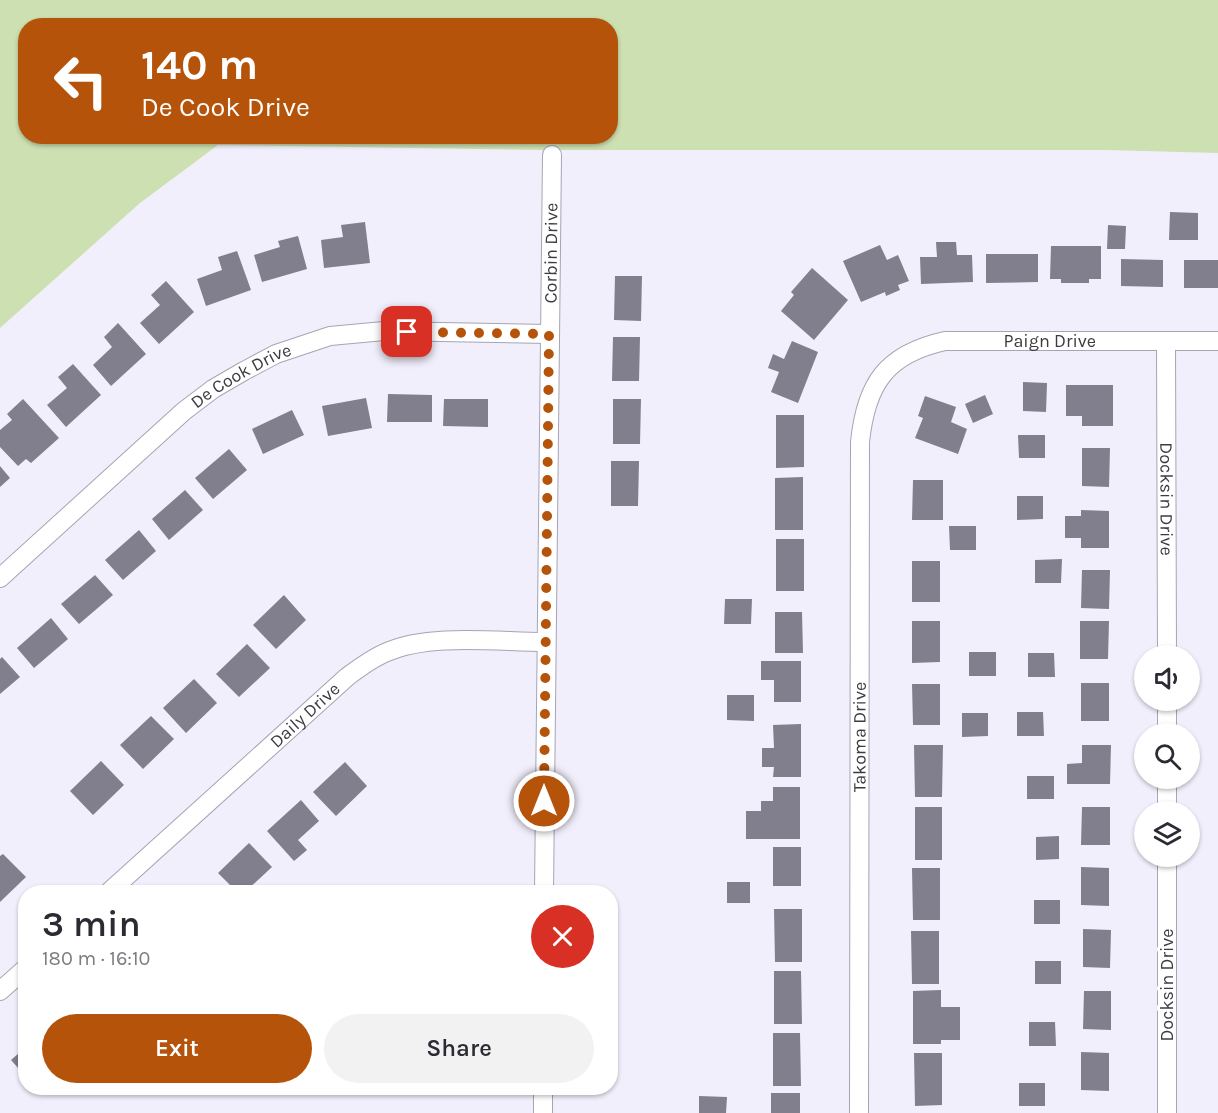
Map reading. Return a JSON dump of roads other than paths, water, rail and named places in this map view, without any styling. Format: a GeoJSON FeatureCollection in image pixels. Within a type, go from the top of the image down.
{"type":"FeatureCollection","features":[{"type":"Feature","properties":{"kind":"street","name":"Corbin Drive"},"geometry":{"type":"LineString","coordinates":[[544,885],[552,155]]}},
{"type":"Feature","properties":{"kind":"street","name":"De Cook Drive"},"geometry":{"type":"LineString","coordinates":[[0,578],[184,411],[213,389],[276,354],[330,336],[384,332],[549,334]]}},
{"type":"Feature","properties":{"kind":"street","name":"Paign Drive"},"geometry":{"type":"LineString","coordinates":[[888,368],[916,349],[945,341],[1218,341]]}},
{"type":"Feature","properties":{"kind":"street","name":"Docksin Drive"},"geometry":{"type":"LineString","coordinates":[[1166,341],[1167,645]]}},
{"type":"Feature","properties":{"kind":"street","name":"Takoma Drive"},"geometry":{"type":"LineString","coordinates":[[859,1113],[860,442],[867,399],[888,368]]}},
{"type":"Feature","properties":{"kind":"street","name":"Daily Drive"},"geometry":{"type":"LineString","coordinates":[[117,885],[347,676],[387,651],[435,642],[545,642]]}},
{"type":"Feature","properties":{"kind":"street","name":"Docksin Drive"},"geometry":{"type":"LineString","coordinates":[[1167,867],[1167,1113]]}},
{"type":"Feature","properties":{"kind":"street"},"geometry":{"type":"LineString","coordinates":[[0,991],[18,975]]}},
{"type":"Feature","properties":{"kind":"street"},"geometry":{"type":"LineString","coordinates":[[543,1095],[543,1113]]}}]}
